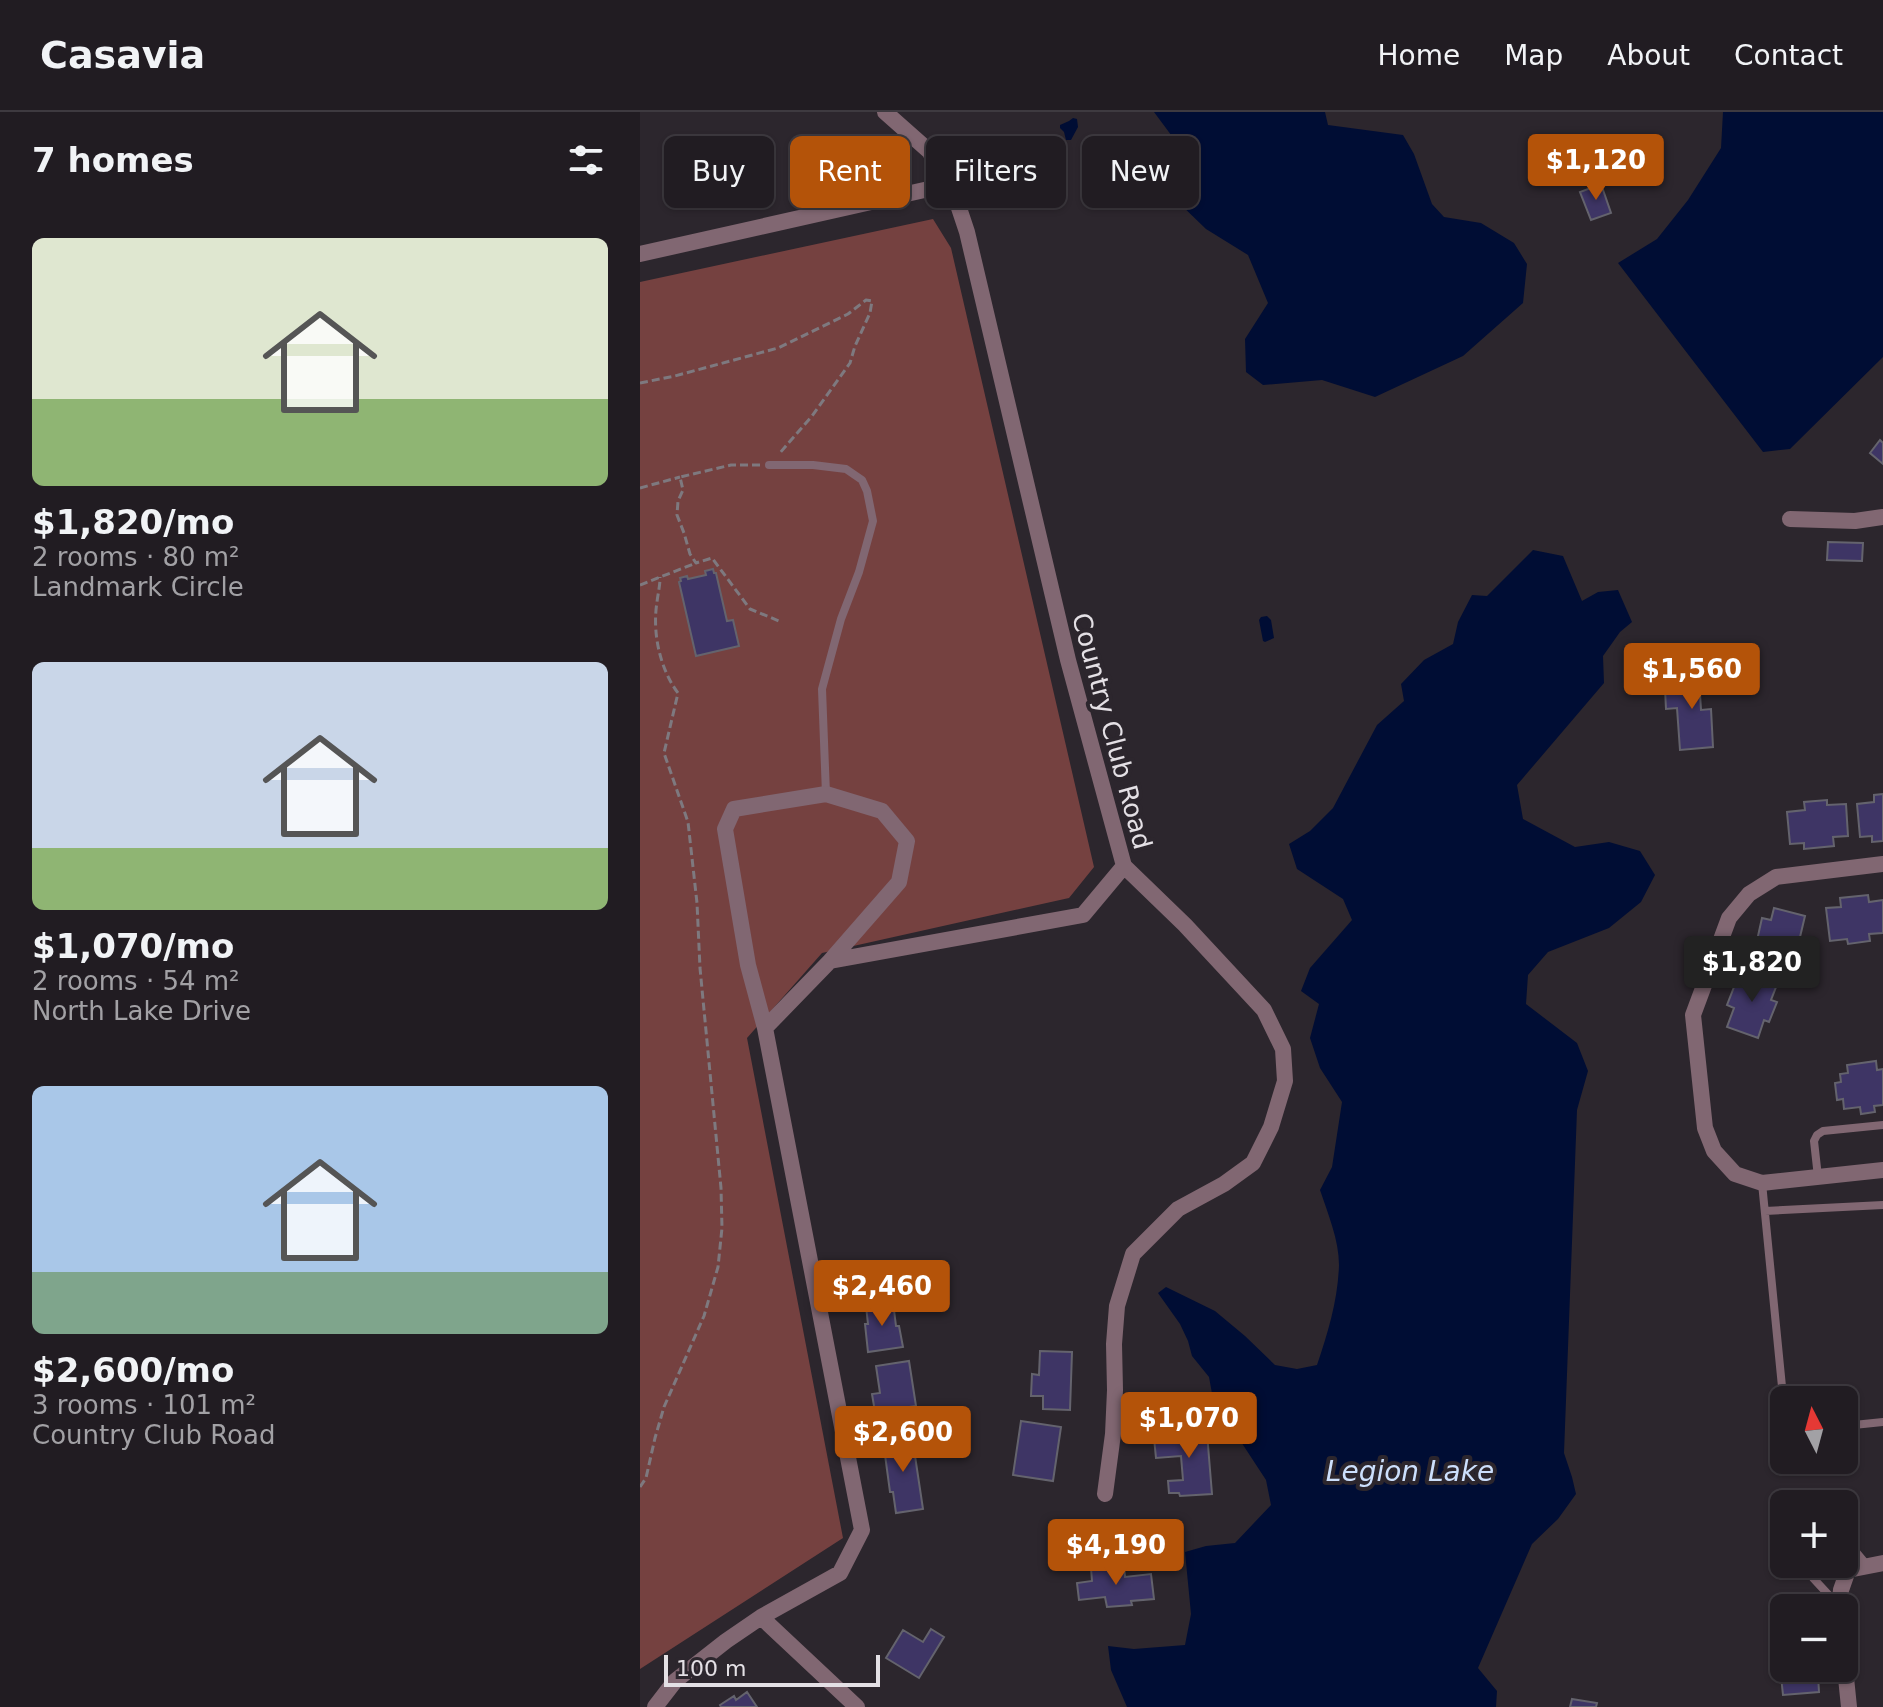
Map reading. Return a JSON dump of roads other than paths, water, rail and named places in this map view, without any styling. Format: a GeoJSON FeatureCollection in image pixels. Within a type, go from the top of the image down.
{"type":"FeatureCollection","features":[{"type":"Feature","properties":{"kind":"street","name":"Country Club Road"},"geometry":{"type":"LineString","coordinates":[[885,112],[926,148]]}},
{"type":"Feature","properties":{"kind":"street"},"geometry":{"type":"LineString","coordinates":[[640,254],[926,190]]}},
{"type":"Feature","properties":{"kind":"street","name":"Country Club Road"},"geometry":{"type":"LineString","coordinates":[[830,961],[1083,915],[1124,866],[1068,660],[959,208]]}},
{"type":"Feature","properties":{"kind":"street"},"geometry":{"type":"LineString","coordinates":[[1790,519],[1855,521],[1883,517]]}},
{"type":"Feature","properties":{"kind":"street"},"geometry":{"type":"LineString","coordinates":[[655,1707],[675,1681],[726,1641],[761,1617],[840,1573],[862,1530],[765,1028],[748,965],[725,829],[734,809],[826,794],[882,811],[907,841],[899,882],[830,961],[765,1028]]}},
{"type":"Feature","properties":{"kind":"street"},"geometry":{"type":"LineString","coordinates":[[1883,864],[1776,877],[1749,894],[1729,918],[1693,1015],[1705,1128],[1714,1151],[1735,1174],[1762,1183],[1883,1170]]}},
{"type":"Feature","properties":{"kind":"street"},"geometry":{"type":"LineString","coordinates":[[1105,1494],[1113,1434],[1117,1306],[1133,1254],[1178,1209],[1224,1184],[1253,1163],[1271,1127],[1285,1081],[1283,1049],[1264,1010],[1185,925],[1124,866]]}},
{"type":"Feature","properties":{"kind":"street"},"geometry":{"type":"LineString","coordinates":[[1841,1594],[1848,1570],[1875,1564]]}},
{"type":"Feature","properties":{"kind":"street"},"geometry":{"type":"LineString","coordinates":[[761,1617],[857,1707]]}},
{"type":"Feature","properties":{"kind":"street"},"geometry":{"type":"LineString","coordinates":[[1846,1682],[1849,1707]]}},
{"type":"Feature","properties":{"kind":"lane"},"geometry":{"type":"LineString","coordinates":[[769,465],[846,469],[862,480],[873,521],[822,689],[826,794]]}},
{"type":"Feature","properties":{"kind":"lane"},"geometry":{"type":"LineString","coordinates":[[1818,1177],[1814,1141],[1817,1135],[1823,1131],[1883,1125]]}},
{"type":"Feature","properties":{"kind":"lane"},"geometry":{"type":"LineString","coordinates":[[1762,1183],[1782,1386]]}},
{"type":"Feature","properties":{"kind":"lane"},"geometry":{"type":"LineString","coordinates":[[1765,1211],[1883,1205]]}},
{"type":"Feature","properties":{"kind":"lane"},"geometry":{"type":"LineString","coordinates":[[1858,1425],[1883,1422]]}},
{"type":"Feature","properties":{"kind":"lane"},"geometry":{"type":"LineString","coordinates":[[1858,1551],[1875,1564]]}},
{"type":"Feature","properties":{"kind":"lane"},"geometry":{"type":"LineString","coordinates":[[1813,1578],[1827,1594]]}},
{"type":"Feature","properties":{"kind":"water"},"geometry":{"type":"Polygon","coordinates":[[[1154,112],[1325,112],[1328,125],[1403,135],[1414,154],[1432,204],[1444,217],[1481,223],[1514,243],[1527,264],[1523,303],[1463,356],[1375,397],[1322,380],[1263,385],[1246,372],[1245,339],[1268,303],[1248,255],[1206,229],[1184,208],[1199,208],[1199,136],[1172,136],[1154,112]]]}},
{"type":"Feature","properties":{"kind":"water"},"geometry":{"type":"Polygon","coordinates":[[[1723,112],[1883,112],[1883,357],[1790,449],[1763,452],[1618,263],[1657,239],[1688,200],[1721,148],[1723,112]]]}},
{"type":"Feature","properties":{"kind":"water"},"geometry":{"type":"Polygon","coordinates":[[[1077,119],[1078,127],[1071,140],[1066,140],[1060,125],[1077,119]]]}},
{"type":"Feature","properties":{"kind":"water","name":"Legion Lake"},"geometry":{"type":"Polygon","coordinates":[[[1533,550],[1563,556],[1582,601],[1598,592],[1618,590],[1632,622],[1620,632],[1603,656],[1604,683],[1517,785],[1523,819],[1575,847],[1609,842],[1640,851],[1655,875],[1641,902],[1609,928],[1548,952],[1528,975],[1526,1004],[1577,1043],[1588,1071],[1577,1110],[1564,1453],[1576,1494],[1558,1519],[1532,1544],[1478,1668],[1497,1691],[1496,1707],[1127,1707],[1111,1670],[1108,1646],[1134,1649],[1185,1645],[1191,1614],[1185,1552],[1235,1543],[1271,1505],[1266,1480],[1213,1399],[1209,1377],[1192,1356],[1180,1324],[1158,1293],[1166,1287],[1215,1311],[1275,1365],[1297,1369],[1317,1365],[1334,1303],[1339,1256],[1320,1190],[1332,1167],[1342,1102],[1320,1068],[1310,1038],[1319,1004],[1301,991],[1310,968],[1352,920],[1343,899],[1297,869],[1289,844],[1310,831],[1333,808],[1377,725],[1404,701],[1401,684],[1424,660],[1453,644],[1458,622],[1472,595],[1487,596],[1533,550]]]}},
{"type":"Feature","properties":{"kind":"water"},"geometry":{"type":"Polygon","coordinates":[[[1267,616],[1271,620],[1274,638],[1265,642],[1259,620],[1267,616]]]}}]}
